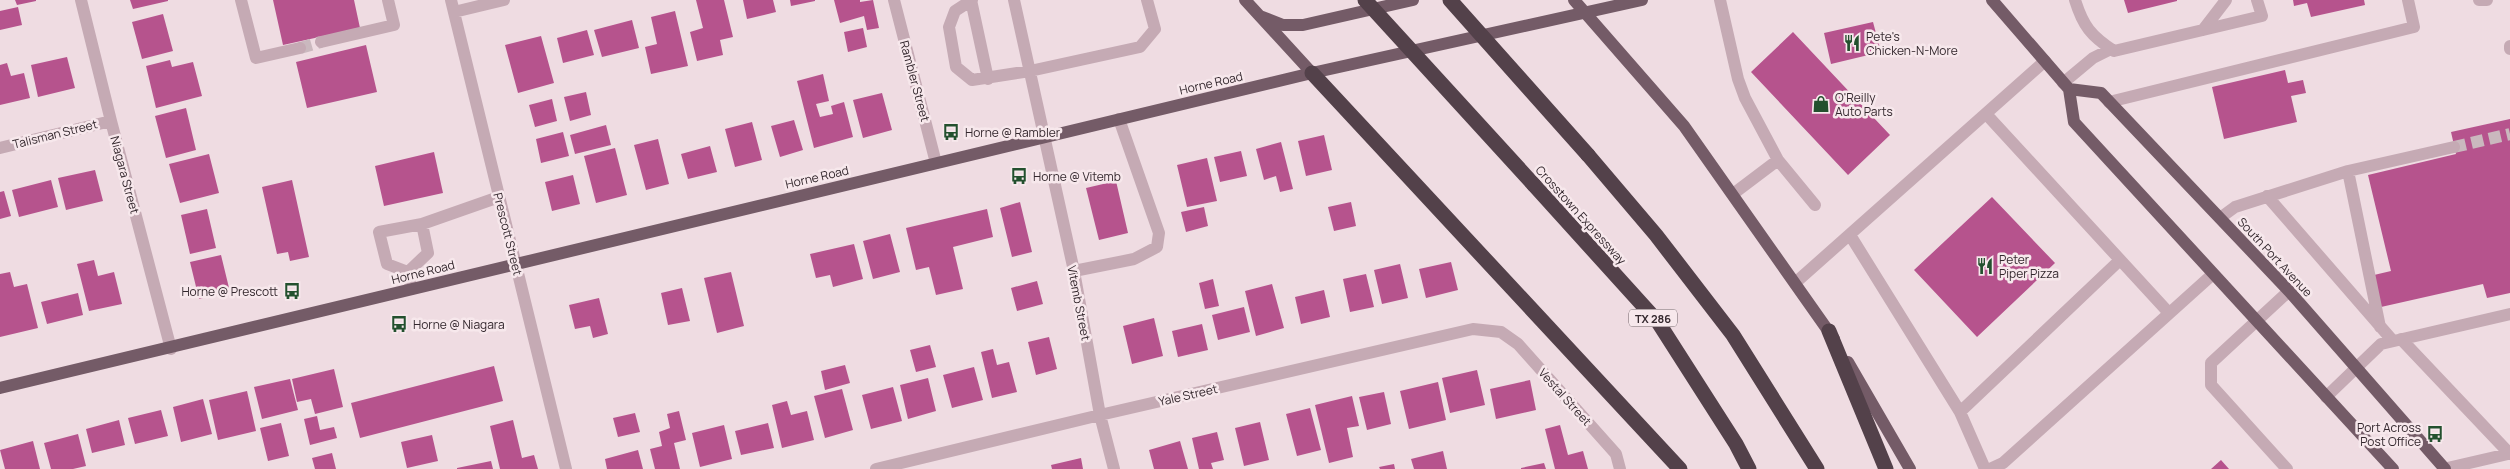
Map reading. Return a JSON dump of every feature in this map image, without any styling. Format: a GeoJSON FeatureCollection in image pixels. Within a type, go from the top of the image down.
{"type":"FeatureCollection","features":[{"type":"Feature","properties":{"kind":"highway","name":"Crosstown Expressway"},"geometry":{"type":"LineString","coordinates":[[1365,0],[1658,322],[1736,444],[1749,469]]}},
{"type":"Feature","properties":{"kind":"highway"},"geometry":{"type":"LineString","coordinates":[[1450,0],[1588,155],[1656,235],[1733,335],[1817,469]]}},
{"type":"Feature","properties":{"kind":"highway"},"geometry":{"type":"LineString","coordinates":[[1312,74],[1680,469]]}},
{"type":"Feature","properties":{"kind":"highway"},"geometry":{"type":"LineString","coordinates":[[1829,331],[1886,469]]}},
{"type":"Feature","properties":{"kind":"main road"},"geometry":{"type":"LineString","coordinates":[[1244,0],[1312,74]]}},
{"type":"Feature","properties":{"kind":"main road"},"geometry":{"type":"LineString","coordinates":[[1260,16],[1282,25],[1302,25],[1413,0]]}},
{"type":"Feature","properties":{"kind":"main road"},"geometry":{"type":"LineString","coordinates":[[1574,0],[1684,126],[1733,194],[1829,331],[1910,469]]}},
{"type":"Feature","properties":{"kind":"main road","name":"Horne Road"},"geometry":{"type":"LineString","coordinates":[[0,388],[171,349],[515,263],[1119,119],[1642,0]]}},
{"type":"Feature","properties":{"kind":"main road"},"geometry":{"type":"LineString","coordinates":[[1997,1],[2066,86],[2074,122],[2393,469]]}},
{"type":"Feature","properties":{"kind":"main road","name":"South Port Avenue"},"geometry":{"type":"LineString","coordinates":[[2066,86],[2101,93],[2289,291],[2444,469]]}},
{"type":"Feature","properties":{"kind":"street","name":"Niagara Street"},"geometry":{"type":"LineString","coordinates":[[82,0],[111,121],[171,349]]}},
{"type":"Feature","properties":{"kind":"street"},"geometry":{"type":"LineString","coordinates":[[241,0],[256,58],[300,48]]}},
{"type":"Feature","properties":{"kind":"street"},"geometry":{"type":"LineString","coordinates":[[321,42],[394,24],[388,0]]}},
{"type":"Feature","properties":{"kind":"street"},"geometry":{"type":"LineString","coordinates":[[452,6],[504,0]]}},
{"type":"Feature","properties":{"kind":"street","name":"Rambler Street"},"geometry":{"type":"LineString","coordinates":[[894,0],[936,163]]}},
{"type":"Feature","properties":{"kind":"street"},"geometry":{"type":"LineString","coordinates":[[988,79],[972,0],[955,10],[948,27],[956,67],[972,80],[988,79],[1030,71],[1140,47],[1155,29],[1147,0]]}},
{"type":"Feature","properties":{"kind":"street","name":"Vitemb Street"},"geometry":{"type":"LineString","coordinates":[[1014,0],[1074,271],[1100,415],[1114,469]]}},
{"type":"Feature","properties":{"kind":"street"},"geometry":{"type":"LineString","coordinates":[[1720,0],[1738,79],[1745,98],[1778,160],[1815,204]]}},
{"type":"Feature","properties":{"kind":"street"},"geometry":{"type":"LineString","coordinates":[[2075,0],[2082,21],[2096,40],[2114,51],[2262,16],[2257,0]]}},
{"type":"Feature","properties":{"kind":"street"},"geometry":{"type":"LineString","coordinates":[[2203,30],[2226,0]]}},
{"type":"Feature","properties":{"kind":"street"},"geometry":{"type":"LineString","coordinates":[[2109,102],[2414,27],[2408,0]]}},
{"type":"Feature","properties":{"kind":"street"},"geometry":{"type":"LineString","coordinates":[[2479,0],[2487,0]]}},
{"type":"Feature","properties":{"kind":"street","name":"Prescott Street"},"geometry":{"type":"LineString","coordinates":[[452,6],[566,469]]}},
{"type":"Feature","properties":{"kind":"street"},"geometry":{"type":"LineString","coordinates":[[2066,86],[2092,58],[2111,49]]}},
{"type":"Feature","properties":{"kind":"street"},"geometry":{"type":"LineString","coordinates":[[1796,283],[2045,61]]}},
{"type":"Feature","properties":{"kind":"street"},"geometry":{"type":"LineString","coordinates":[[1987,114],[2169,313]]}},
{"type":"Feature","properties":{"kind":"street"},"geometry":{"type":"LineString","coordinates":[[1074,271],[1134,258],[1157,247],[1159,234],[1119,119]]}},
{"type":"Feature","properties":{"kind":"street","name":"Talisman Street"},"geometry":{"type":"LineString","coordinates":[[0,148],[111,121]]}},
{"type":"Feature","properties":{"kind":"street"},"geometry":{"type":"LineString","coordinates":[[2220,218],[2235,207],[2348,171],[2454,147]]}},
{"type":"Feature","properties":{"kind":"street"},"geometry":{"type":"LineString","coordinates":[[1733,194],[1778,160]]}},
{"type":"Feature","properties":{"kind":"street"},"geometry":{"type":"LineString","coordinates":[[2348,171],[2380,327]]}},
{"type":"Feature","properties":{"kind":"street"},"geometry":{"type":"LineString","coordinates":[[2267,196],[2380,327],[2397,340],[2509,454]]}},
{"type":"Feature","properties":{"kind":"street"},"geometry":{"type":"LineString","coordinates":[[408,272],[387,264],[379,232],[422,224],[499,197]]}},
{"type":"Feature","properties":{"kind":"street"},"geometry":{"type":"LineString","coordinates":[[408,272],[428,253],[422,224]]}},
{"type":"Feature","properties":{"kind":"street"},"geometry":{"type":"LineString","coordinates":[[1850,235],[1960,412],[1985,469]]}},
{"type":"Feature","properties":{"kind":"street"},"geometry":{"type":"LineString","coordinates":[[1960,412],[2120,260]]}},
{"type":"Feature","properties":{"kind":"street"},"geometry":{"type":"LineString","coordinates":[[408,272],[411,289]]}},
{"type":"Feature","properties":{"kind":"street"},"geometry":{"type":"LineString","coordinates":[[1990,469],[2004,463],[2213,274]]}},
{"type":"Feature","properties":{"kind":"street"},"geometry":{"type":"LineString","coordinates":[[2287,469],[2210,385],[2211,363],[2289,291]]}},
{"type":"Feature","properties":{"kind":"street"},"geometry":{"type":"LineString","coordinates":[[2326,397],[2381,344],[2510,314]]}},
{"type":"Feature","properties":{"kind":"street","name":"Yale Street"},"geometry":{"type":"LineString","coordinates":[[876,469],[1473,329],[1501,332]]}},
{"type":"Feature","properties":{"kind":"street","name":"Vestal Street"},"geometry":{"type":"LineString","coordinates":[[1501,332],[1518,344],[1616,454],[1620,469]]}},
{"type":"Feature","properties":{"kind":"street"},"geometry":{"type":"LineString","coordinates":[[2444,469],[2509,454]]}},
{"type":"Feature","properties":{"kind":"building"},"geometry":{"type":"Polygon","coordinates":[[[15,0],[36,0],[36,1],[17,5],[15,0]]]}},
{"type":"Feature","properties":{"kind":"building"},"geometry":{"type":"Polygon","coordinates":[[[130,0],[168,0],[168,1],[133,9],[130,0]]]}},
{"type":"Feature","properties":{"kind":"building"},"geometry":{"type":"Polygon","coordinates":[[[273,0],[354,0],[360,28],[283,45],[273,0]]]}},
{"type":"Feature","properties":{"kind":"building"},"geometry":{"type":"Polygon","coordinates":[[[696,0],[724,0],[733,37],[720,40],[723,55],[697,61],[690,32],[703,28],[696,0]]]}},
{"type":"Feature","properties":{"kind":"building"},"geometry":{"type":"Polygon","coordinates":[[[743,0],[773,0],[776,12],[747,19],[743,0]]]}},
{"type":"Feature","properties":{"kind":"building"},"geometry":{"type":"Polygon","coordinates":[[[790,0],[815,0],[815,1],[791,6],[790,0]]]}},
{"type":"Feature","properties":{"kind":"building"},"geometry":{"type":"Polygon","coordinates":[[[834,0],[860,0],[860,2],[873,0],[879,28],[867,30],[864,16],[840,23],[834,0]]]}},
{"type":"Feature","properties":{"kind":"building"},"geometry":{"type":"Polygon","coordinates":[[[2124,0],[2177,0],[2177,1],[2128,13],[2124,0]]]}},
{"type":"Feature","properties":{"kind":"building"},"geometry":{"type":"Polygon","coordinates":[[[2293,0],[2364,0],[2365,5],[2311,17],[2307,3],[2294,6],[2293,0]]]}},
{"type":"Feature","properties":{"kind":"building"},"geometry":{"type":"Polygon","coordinates":[[[18,7],[22,25],[0,30],[0,11],[18,7]]]}},
{"type":"Feature","properties":{"kind":"building"},"geometry":{"type":"Polygon","coordinates":[[[675,11],[688,66],[651,74],[645,47],[657,44],[651,17],[675,11]]]}},
{"type":"Feature","properties":{"kind":"building"},"geometry":{"type":"Polygon","coordinates":[[[163,14],[173,51],[142,59],[132,22],[163,14]]]}},
{"type":"Feature","properties":{"kind":"building"},"geometry":{"type":"Polygon","coordinates":[[[632,20],[639,48],[602,57],[594,30],[632,20]]]}},
{"type":"Feature","properties":{"kind":"building","name":"Pete's Chicken-N-More"},"geometry":{"type":"Polygon","coordinates":[[[1873,22],[1881,52],[1831,64],[1824,33],[1873,22]]]}},
{"type":"Feature","properties":{"kind":"building"},"geometry":{"type":"Polygon","coordinates":[[[863,28],[867,47],[848,52],[844,32],[863,28]]]}},
{"type":"Feature","properties":{"kind":"building"},"geometry":{"type":"Polygon","coordinates":[[[587,30],[594,55],[563,63],[557,38],[587,30]]]}},
{"type":"Feature","properties":{"kind":"building","name":"O'Reilly Auto Parts"},"geometry":{"type":"Polygon","coordinates":[[[1793,32],[1890,135],[1848,175],[1751,72],[1793,32]]]}},
{"type":"Feature","properties":{"kind":"building"},"geometry":{"type":"Polygon","coordinates":[[[541,36],[554,83],[518,93],[505,45],[541,36]]]}},
{"type":"Feature","properties":{"kind":"building"},"geometry":{"type":"Polygon","coordinates":[[[366,45],[377,92],[307,108],[296,62],[366,45]]]}},
{"type":"Feature","properties":{"kind":"building"},"geometry":{"type":"Polygon","coordinates":[[[67,57],[75,88],[38,97],[31,65],[67,57]]]}},
{"type":"Feature","properties":{"kind":"building"},"geometry":{"type":"Polygon","coordinates":[[[170,60],[172,67],[193,62],[202,96],[156,108],[146,66],[170,60]]]}},
{"type":"Feature","properties":{"kind":"building"},"geometry":{"type":"Polygon","coordinates":[[[7,63],[11,76],[24,73],[30,98],[0,105],[0,65],[7,63]]]}},
{"type":"Feature","properties":{"kind":"building"},"geometry":{"type":"Polygon","coordinates":[[[2285,70],[2288,83],[2303,80],[2306,93],[2291,96],[2297,122],[2224,139],[2212,87],[2285,70]]]}},
{"type":"Feature","properties":{"kind":"building"},"geometry":{"type":"Polygon","coordinates":[[[823,74],[829,101],[816,104],[820,117],[833,114],[831,106],[844,102],[853,137],[814,148],[797,81],[823,74]]]}},
{"type":"Feature","properties":{"kind":"building"},"geometry":{"type":"Polygon","coordinates":[[[586,92],[591,115],[570,121],[564,97],[586,92]]]}},
{"type":"Feature","properties":{"kind":"building"},"geometry":{"type":"Polygon","coordinates":[[[882,93],[892,130],[863,138],[853,100],[882,93]]]}},
{"type":"Feature","properties":{"kind":"building"},"geometry":{"type":"Polygon","coordinates":[[[552,99],[557,121],[535,127],[529,105],[552,99]]]}},
{"type":"Feature","properties":{"kind":"building"},"geometry":{"type":"Polygon","coordinates":[[[186,108],[196,150],[166,158],[155,116],[186,108]]]}},
{"type":"Feature","properties":{"kind":"building"},"geometry":{"type":"Polygon","coordinates":[[[2510,119],[2510,293],[2487,298],[2483,284],[2381,307],[2374,275],[2391,271],[2368,175],[2456,154],[2451,132],[2510,119]]]}},
{"type":"Feature","properties":{"kind":"building"},"geometry":{"type":"Polygon","coordinates":[[[794,120],[803,150],[780,157],[771,126],[794,120]]]}},
{"type":"Feature","properties":{"kind":"building"},"geometry":{"type":"Polygon","coordinates":[[[752,122],[762,160],[735,167],[725,129],[752,122]]]}},
{"type":"Feature","properties":{"kind":"building"},"geometry":{"type":"Polygon","coordinates":[[[606,125],[611,145],[575,154],[570,135],[606,125]]]}},
{"type":"Feature","properties":{"kind":"building"},"geometry":{"type":"Polygon","coordinates":[[[563,132],[569,156],[541,163],[536,139],[563,132]]]}},
{"type":"Feature","properties":{"kind":"building"},"geometry":{"type":"Polygon","coordinates":[[[1324,135],[1332,170],[1306,176],[1298,141],[1324,135]]]}},
{"type":"Feature","properties":{"kind":"building"},"geometry":{"type":"Polygon","coordinates":[[[658,139],[669,184],[646,190],[634,145],[658,139]]]}},
{"type":"Feature","properties":{"kind":"building"},"geometry":{"type":"Polygon","coordinates":[[[1281,142],[1293,189],[1280,192],[1276,176],[1264,180],[1256,149],[1281,142]]]}},
{"type":"Feature","properties":{"kind":"building"},"geometry":{"type":"Polygon","coordinates":[[[710,146],[717,172],[688,179],[681,154],[710,146]]]}},
{"type":"Feature","properties":{"kind":"building"},"geometry":{"type":"Polygon","coordinates":[[[615,148],[627,195],[596,203],[584,156],[615,148]]]}},
{"type":"Feature","properties":{"kind":"building"},"geometry":{"type":"Polygon","coordinates":[[[1241,151],[1247,176],[1220,182],[1214,157],[1241,151]]]}},
{"type":"Feature","properties":{"kind":"building"},"geometry":{"type":"Polygon","coordinates":[[[434,152],[443,193],[384,206],[375,166],[434,152]]]}},
{"type":"Feature","properties":{"kind":"building"},"geometry":{"type":"Polygon","coordinates":[[[209,154],[219,193],[180,203],[169,164],[209,154]]]}},
{"type":"Feature","properties":{"kind":"building"},"geometry":{"type":"Polygon","coordinates":[[[1207,158],[1217,201],[1187,207],[1177,165],[1207,158]]]}},
{"type":"Feature","properties":{"kind":"building"},"geometry":{"type":"Polygon","coordinates":[[[95,170],[103,201],[66,210],[58,178],[95,170]]]}},
{"type":"Feature","properties":{"kind":"building"},"geometry":{"type":"Polygon","coordinates":[[[573,175],[580,204],[552,211],[545,182],[573,175]]]}},
{"type":"Feature","properties":{"kind":"building"},"geometry":{"type":"Polygon","coordinates":[[[51,180],[58,207],[19,217],[12,190],[51,180]]]}},
{"type":"Feature","properties":{"kind":"building"},"geometry":{"type":"Polygon","coordinates":[[[292,180],[309,257],[290,261],[288,252],[277,254],[262,187],[292,180]]]}},
{"type":"Feature","properties":{"kind":"building"},"geometry":{"type":"Polygon","coordinates":[[[1116,181],[1128,233],[1099,240],[1086,188],[1116,181]]]}},
{"type":"Feature","properties":{"kind":"building"},"geometry":{"type":"Polygon","coordinates":[[[4,191],[11,216],[0,219],[0,192],[4,191]]]}},
{"type":"Feature","properties":{"kind":"building","name":"Peter Piper Pizza"},"geometry":{"type":"Polygon","coordinates":[[[1992,197],[2055,263],[1977,337],[1914,270],[1992,197]]]}},
{"type":"Feature","properties":{"kind":"building"},"geometry":{"type":"Polygon","coordinates":[[[1020,202],[1032,252],[1012,257],[1000,208],[1020,202]]]}},
{"type":"Feature","properties":{"kind":"building"},"geometry":{"type":"Polygon","coordinates":[[[1351,202],[1356,226],[1334,231],[1328,207],[1351,202]]]}},
{"type":"Feature","properties":{"kind":"building"},"geometry":{"type":"Polygon","coordinates":[[[1204,207],[1208,226],[1186,232],[1181,212],[1204,207]]]}},
{"type":"Feature","properties":{"kind":"building"},"geometry":{"type":"Polygon","coordinates":[[[207,209],[216,248],[190,254],[181,215],[207,209]]]}},
{"type":"Feature","properties":{"kind":"building"},"geometry":{"type":"Polygon","coordinates":[[[987,209],[993,237],[953,247],[963,289],[936,295],[929,267],[916,270],[906,228],[987,209]]]}},
{"type":"Feature","properties":{"kind":"building"},"geometry":{"type":"Polygon","coordinates":[[[890,234],[900,272],[873,279],[863,241],[890,234]]]}},
{"type":"Feature","properties":{"kind":"building"},"geometry":{"type":"Polygon","coordinates":[[[854,244],[863,279],[833,287],[830,275],[816,278],[810,254],[854,244]]]}},
{"type":"Feature","properties":{"kind":"building"},"geometry":{"type":"Polygon","coordinates":[[[221,255],[230,292],[199,299],[190,262],[221,255]]]}},
{"type":"Feature","properties":{"kind":"building"},"geometry":{"type":"Polygon","coordinates":[[[94,260],[98,276],[114,272],[122,304],[89,311],[77,264],[94,260]]]}},
{"type":"Feature","properties":{"kind":"building"},"geometry":{"type":"Polygon","coordinates":[[[1451,262],[1458,290],[1426,298],[1419,269],[1451,262]]]}},
{"type":"Feature","properties":{"kind":"building"},"geometry":{"type":"Polygon","coordinates":[[[1400,264],[1408,298],[1382,304],[1374,270],[1400,264]]]}},
{"type":"Feature","properties":{"kind":"building"},"geometry":{"type":"Polygon","coordinates":[[[10,272],[14,287],[27,284],[38,328],[0,337],[0,274],[10,272]]]}},
{"type":"Feature","properties":{"kind":"building"},"geometry":{"type":"Polygon","coordinates":[[[731,272],[744,326],[717,333],[704,278],[731,272]]]}},
{"type":"Feature","properties":{"kind":"building"},"geometry":{"type":"Polygon","coordinates":[[[1366,274],[1374,307],[1350,312],[1343,279],[1366,274]]]}},
{"type":"Feature","properties":{"kind":"building"},"geometry":{"type":"Polygon","coordinates":[[[1213,279],[1219,306],[1205,309],[1199,283],[1213,279]]]}},
{"type":"Feature","properties":{"kind":"building"},"geometry":{"type":"Polygon","coordinates":[[[1037,281],[1043,304],[1017,311],[1011,288],[1037,281]]]}},
{"type":"Feature","properties":{"kind":"building"},"geometry":{"type":"Polygon","coordinates":[[[1272,284],[1284,328],[1256,336],[1245,291],[1272,284]]]}},
{"type":"Feature","properties":{"kind":"building"},"geometry":{"type":"Polygon","coordinates":[[[682,288],[690,321],[668,325],[661,293],[682,288]]]}},
{"type":"Feature","properties":{"kind":"building"},"geometry":{"type":"Polygon","coordinates":[[[1324,290],[1330,317],[1301,324],[1295,297],[1324,290]]]}},
{"type":"Feature","properties":{"kind":"building"},"geometry":{"type":"Polygon","coordinates":[[[78,293],[83,315],[47,324],[41,302],[78,293]]]}},
{"type":"Feature","properties":{"kind":"building"},"geometry":{"type":"Polygon","coordinates":[[[599,298],[608,334],[593,338],[590,326],[575,329],[569,305],[599,298]]]}},
{"type":"Feature","properties":{"kind":"building"},"geometry":{"type":"Polygon","coordinates":[[[1244,307],[1250,332],[1218,340],[1212,315],[1244,307]]]}},
{"type":"Feature","properties":{"kind":"building"},"geometry":{"type":"Polygon","coordinates":[[[1154,318],[1163,356],[1132,364],[1123,326],[1154,318]]]}},
{"type":"Feature","properties":{"kind":"building"},"geometry":{"type":"Polygon","coordinates":[[[1202,324],[1208,350],[1178,357],[1172,331],[1202,324]]]}},
{"type":"Feature","properties":{"kind":"building"},"geometry":{"type":"Polygon","coordinates":[[[1049,337],[1057,369],[1036,375],[1028,342],[1049,337]]]}},
{"type":"Feature","properties":{"kind":"building"},"geometry":{"type":"Polygon","coordinates":[[[930,345],[936,367],[916,372],[910,350],[930,345]]]}},
{"type":"Feature","properties":{"kind":"building"},"geometry":{"type":"Polygon","coordinates":[[[993,349],[997,365],[1009,362],[1017,392],[992,398],[981,352],[993,349]]]}},
{"type":"Feature","properties":{"kind":"building"},"geometry":{"type":"Polygon","coordinates":[[[845,365],[850,383],[825,390],[821,371],[845,365]]]}},
{"type":"Feature","properties":{"kind":"building"},"geometry":{"type":"Polygon","coordinates":[[[494,366],[503,401],[360,438],[351,403],[494,366]]]}},
{"type":"Feature","properties":{"kind":"building"},"geometry":{"type":"Polygon","coordinates":[[[974,367],[983,400],[952,408],[943,375],[974,367]]]}},
{"type":"Feature","properties":{"kind":"building"},"geometry":{"type":"Polygon","coordinates":[[[334,369],[343,407],[315,414],[311,399],[297,402],[292,379],[334,369]]]}},
{"type":"Feature","properties":{"kind":"building"},"geometry":{"type":"Polygon","coordinates":[[[1477,370],[1485,405],[1450,413],[1442,378],[1477,370]]]}},
{"type":"Feature","properties":{"kind":"building"},"geometry":{"type":"Polygon","coordinates":[[[928,378],[936,411],[908,419],[900,385],[928,378]]]}},
{"type":"Feature","properties":{"kind":"building"},"geometry":{"type":"Polygon","coordinates":[[[290,379],[298,410],[262,419],[254,387],[290,379]]]}},
{"type":"Feature","properties":{"kind":"building"},"geometry":{"type":"Polygon","coordinates":[[[1530,380],[1536,410],[1496,419],[1490,389],[1530,380]]]}},
{"type":"Feature","properties":{"kind":"building"},"geometry":{"type":"Polygon","coordinates":[[[1438,382],[1446,420],[1409,429],[1400,391],[1438,382]]]}},
{"type":"Feature","properties":{"kind":"building"},"geometry":{"type":"Polygon","coordinates":[[[893,387],[902,421],[871,429],[862,395],[893,387]]]}},
{"type":"Feature","properties":{"kind":"building"},"geometry":{"type":"Polygon","coordinates":[[[842,389],[853,430],[825,438],[814,396],[842,389]]]}},
{"type":"Feature","properties":{"kind":"building"},"geometry":{"type":"Polygon","coordinates":[[[247,391],[256,431],[218,440],[209,400],[247,391]]]}},
{"type":"Feature","properties":{"kind":"building"},"geometry":{"type":"Polygon","coordinates":[[[1384,392],[1391,424],[1367,430],[1359,397],[1384,392]]]}},
{"type":"Feature","properties":{"kind":"building"},"geometry":{"type":"Polygon","coordinates":[[[1352,396],[1359,426],[1347,428],[1353,457],[1329,463],[1315,405],[1352,396]]]}},
{"type":"Feature","properties":{"kind":"building"},"geometry":{"type":"Polygon","coordinates":[[[203,399],[212,434],[181,442],[173,407],[203,399]]]}},
{"type":"Feature","properties":{"kind":"building"},"geometry":{"type":"Polygon","coordinates":[[[787,401],[791,415],[807,411],[814,440],[782,448],[772,405],[787,401]]]}},
{"type":"Feature","properties":{"kind":"building"},"geometry":{"type":"Polygon","coordinates":[[[1310,408],[1321,450],[1297,456],[1286,414],[1310,408]]]}},
{"type":"Feature","properties":{"kind":"building"},"geometry":{"type":"Polygon","coordinates":[[[161,410],[168,436],[135,444],[128,418],[161,410]]]}},
{"type":"Feature","properties":{"kind":"building"},"geometry":{"type":"Polygon","coordinates":[[[679,411],[686,440],[674,443],[680,469],[655,469],[650,449],[662,446],[659,432],[670,428],[667,414],[679,411]]]}},
{"type":"Feature","properties":{"kind":"building"},"geometry":{"type":"Polygon","coordinates":[[[635,413],[640,432],[618,437],[613,418],[635,413]]]}},
{"type":"Feature","properties":{"kind":"building"},"geometry":{"type":"Polygon","coordinates":[[[317,416],[320,430],[334,427],[337,438],[310,445],[304,419],[317,416]]]}},
{"type":"Feature","properties":{"kind":"building"},"geometry":{"type":"Polygon","coordinates":[[[119,420],[125,445],[92,453],[86,429],[119,420]]]}},
{"type":"Feature","properties":{"kind":"building"},"geometry":{"type":"Polygon","coordinates":[[[513,420],[522,458],[534,455],[538,469],[500,469],[490,426],[513,420]]]}},
{"type":"Feature","properties":{"kind":"building"},"geometry":{"type":"Polygon","coordinates":[[[1260,422],[1269,460],[1244,466],[1235,428],[1260,422]]]}},
{"type":"Feature","properties":{"kind":"building"},"geometry":{"type":"Polygon","coordinates":[[[281,423],[289,456],[268,461],[260,428],[281,423]]]}},
{"type":"Feature","properties":{"kind":"building"},"geometry":{"type":"Polygon","coordinates":[[[768,423],[774,448],[741,455],[735,431],[768,423]]]}},
{"type":"Feature","properties":{"kind":"building"},"geometry":{"type":"Polygon","coordinates":[[[724,425],[732,459],[700,467],[692,433],[724,425]]]}},
{"type":"Feature","properties":{"kind":"building"},"geometry":{"type":"Polygon","coordinates":[[[1560,425],[1568,455],[1583,451],[1588,469],[1555,469],[1545,429],[1560,425]]]}},
{"type":"Feature","properties":{"kind":"building"},"geometry":{"type":"Polygon","coordinates":[[[1217,432],[1224,460],[1211,463],[1213,469],[1199,469],[1192,438],[1217,432]]]}},
{"type":"Feature","properties":{"kind":"building"},"geometry":{"type":"Polygon","coordinates":[[[78,434],[86,466],[73,469],[51,469],[44,443],[78,434]]]}},
{"type":"Feature","properties":{"kind":"building"},"geometry":{"type":"Polygon","coordinates":[[[432,435],[438,461],[407,468],[401,442],[432,435]]]}},
{"type":"Feature","properties":{"kind":"building"},"geometry":{"type":"Polygon","coordinates":[[[33,441],[40,469],[5,469],[0,450],[33,441]]]}},
{"type":"Feature","properties":{"kind":"building"},"geometry":{"type":"Polygon","coordinates":[[[1180,441],[1188,469],[1154,469],[1149,450],[1180,441]]]}},
{"type":"Feature","properties":{"kind":"building"},"geometry":{"type":"Polygon","coordinates":[[[638,450],[643,469],[607,469],[605,459],[638,450]]]}},
{"type":"Feature","properties":{"kind":"building"},"geometry":{"type":"Polygon","coordinates":[[[1443,451],[1447,469],[1414,469],[1411,459],[1443,451]]]}},
{"type":"Feature","properties":{"kind":"building"},"geometry":{"type":"Polygon","coordinates":[[[332,453],[336,469],[315,469],[312,458],[332,453]]]}},
{"type":"Feature","properties":{"kind":"building"},"geometry":{"type":"Polygon","coordinates":[[[1081,458],[1083,469],[1052,469],[1051,465],[1081,458]]]}},
{"type":"Feature","properties":{"kind":"building"},"geometry":{"type":"Polygon","coordinates":[[[2221,460],[2229,469],[2211,469],[2221,460]]]}},
{"type":"Feature","properties":{"kind":"building"},"geometry":{"type":"Polygon","coordinates":[[[491,461],[493,469],[457,469],[457,468],[491,461]]]}},
{"type":"Feature","properties":{"kind":"building"},"geometry":{"type":"Polygon","coordinates":[[[1544,463],[1546,469],[1521,469],[1521,468],[1544,463]]]}},
{"type":"Feature","properties":{"kind":"building"},"geometry":{"type":"Polygon","coordinates":[[[1394,464],[1395,469],[1380,469],[1379,467],[1394,464]]]}},
{"type":"Feature","properties":{"kind":"tunnel"},"geometry":{"type":"LineString","coordinates":[[300,48],[321,42]]}},
{"type":"Feature","properties":{"kind":"tunnel"},"geometry":{"type":"LineString","coordinates":[[2454,147],[2510,134]]}},
{"type":"Feature","properties":{"kind":"place","name":"Pete's Chicken-N-More"},"geometry":{"type":"Point","coordinates":[1852,43]}},
{"type":"Feature","properties":{"kind":"place","name":"O'Reilly Auto Parts"},"geometry":{"type":"Point","coordinates":[1821,104]}},
{"type":"Feature","properties":{"kind":"place","name":"Horne @ Rambler"},"geometry":{"type":"Point","coordinates":[951,132]}},
{"type":"Feature","properties":{"kind":"place","name":"Horne @ Vitemb"},"geometry":{"type":"Point","coordinates":[1019,176]}},
{"type":"Feature","properties":{"kind":"place","name":"Peter Piper Pizza"},"geometry":{"type":"Point","coordinates":[1985,266]}},
{"type":"Feature","properties":{"kind":"place","name":"Horne @ Prescott"},"geometry":{"type":"Point","coordinates":[292,291]}},
{"type":"Feature","properties":{"kind":"place","name":"Horne @ Niagara"},"geometry":{"type":"Point","coordinates":[399,324]}},
{"type":"Feature","properties":{"kind":"place","name":"Port Across Post Office"},"geometry":{"type":"Point","coordinates":[2435,434]}}]}
